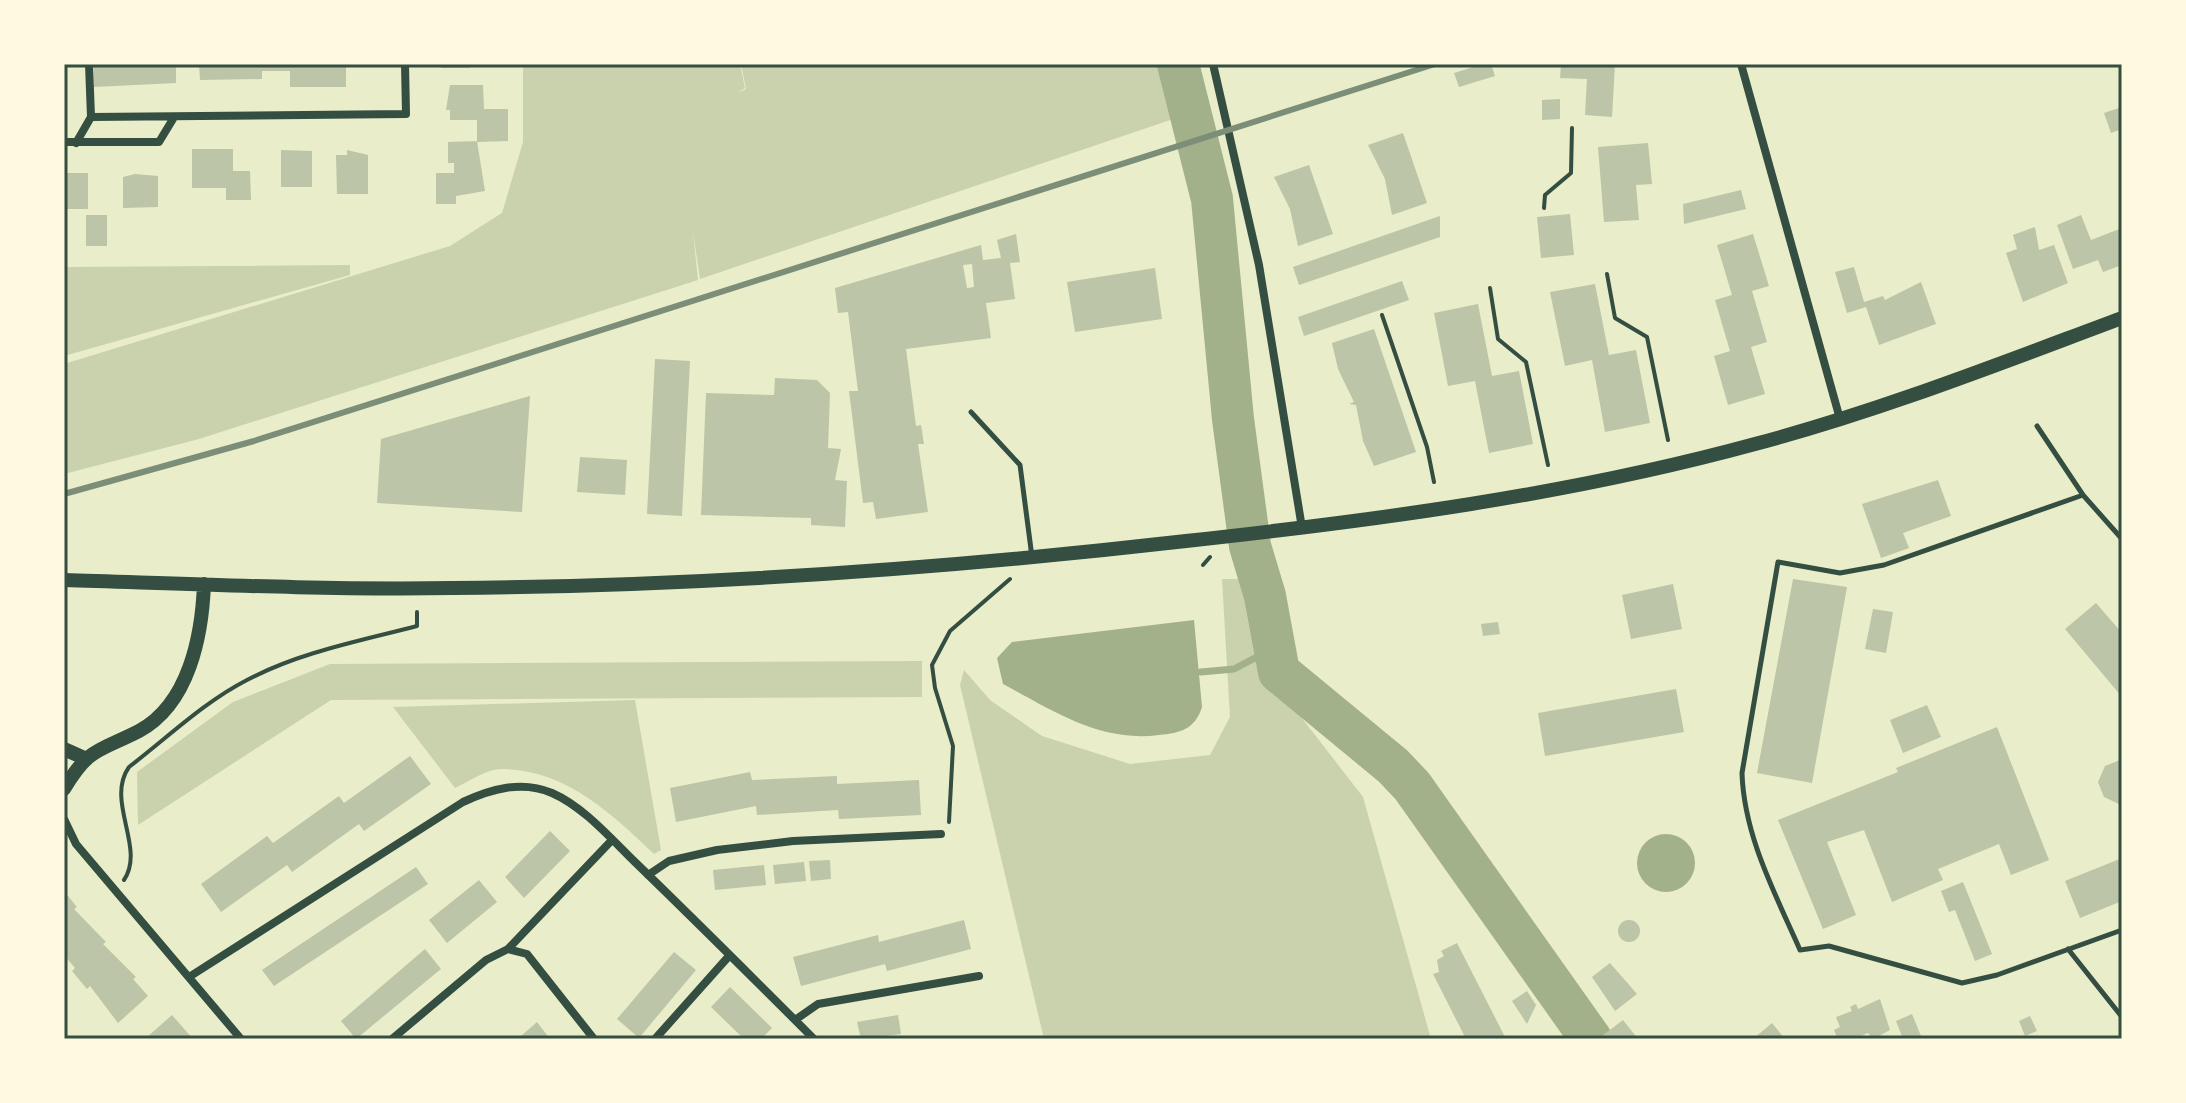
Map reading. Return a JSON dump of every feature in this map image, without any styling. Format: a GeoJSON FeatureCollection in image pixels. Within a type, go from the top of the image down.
{"type":"FeatureCollection","features":[{"type":"Feature","properties":{"kind":"main road"},"geometry":{"type":"LineString","coordinates":[[64,580],[450,589],[622,584],[795,576],[1032,558],[1274,532],[1582,485],[1756,444],[1840,419],[2122,318]]}},
{"type":"Feature","properties":{"kind":"main road"},"geometry":{"type":"LineString","coordinates":[[64,790],[84,758],[142,729],[175,696],[202,623],[204,584]]}},
{"type":"Feature","properties":{"kind":"main road"},"geometry":{"type":"LineString","coordinates":[[64,749],[84,758]]}},
{"type":"Feature","properties":{"kind":"street"},"geometry":{"type":"LineString","coordinates":[[76,143],[91,117],[89,64]]}},
{"type":"Feature","properties":{"kind":"street"},"geometry":{"type":"LineString","coordinates":[[91,117],[173,119],[406,114],[405,64]]}},
{"type":"Feature","properties":{"kind":"street"},"geometry":{"type":"LineString","coordinates":[[1213,64],[1259,265],[1302,528]]}},
{"type":"Feature","properties":{"kind":"street"},"geometry":{"type":"LineString","coordinates":[[1741,64],[1840,419]]}},
{"type":"Feature","properties":{"kind":"street"},"geometry":{"type":"LineString","coordinates":[[64,142],[159,142],[173,119]]}},
{"type":"Feature","properties":{"kind":"street"},"geometry":{"type":"LineString","coordinates":[[189,977],[463,802],[489,790],[509,787],[551,793],[574,806],[814,1039]]}},
{"type":"Feature","properties":{"kind":"street"},"geometry":{"type":"LineString","coordinates":[[64,819],[76,844],[241,1039]]}},
{"type":"Feature","properties":{"kind":"street"},"geometry":{"type":"LineString","coordinates":[[648,875],[669,861],[717,850],[793,841],[941,834]]}},
{"type":"Feature","properties":{"kind":"street"},"geometry":{"type":"LineString","coordinates":[[392,1039],[486,960],[508,949],[612,840]]}},
{"type":"Feature","properties":{"kind":"street"},"geometry":{"type":"LineString","coordinates":[[508,949],[527,954],[594,1039]]}},
{"type":"Feature","properties":{"kind":"street"},"geometry":{"type":"LineString","coordinates":[[655,1039],[729,956]]}},
{"type":"Feature","properties":{"kind":"street"},"geometry":{"type":"LineString","coordinates":[[795,1020],[818,1004],[979,976]]}},
{"type":"Feature","properties":{"kind":"lane"},"geometry":{"type":"LineString","coordinates":[[971,412],[1020,465],[1032,558]]}},
{"type":"Feature","properties":{"kind":"lane"},"geometry":{"type":"LineString","coordinates":[[2037,426],[2083,495],[2122,539]]}},
{"type":"Feature","properties":{"kind":"lane"},"geometry":{"type":"LineString","coordinates":[[2083,495],[1884,565],[1840,573],[1778,562],[1742,773],[1743,802],[1750,833],[1800,950],[1829,946],[1962,983],[1989,978],[2122,930]]}},
{"type":"Feature","properties":{"kind":"lane"},"geometry":{"type":"LineString","coordinates":[[2068,949],[2122,1017]]}},
{"type":"Feature","properties":{"kind":"path"},"geometry":{"type":"LineString","coordinates":[[1544,208],[1545,195],[1571,173],[1572,128]]}},
{"type":"Feature","properties":{"kind":"path"},"geometry":{"type":"LineString","coordinates":[[1607,274],[1615,318],[1647,337],[1668,440]]}},
{"type":"Feature","properties":{"kind":"path"},"geometry":{"type":"LineString","coordinates":[[1490,288],[1498,339],[1526,362],[1548,465]]}},
{"type":"Feature","properties":{"kind":"path"},"geometry":{"type":"LineString","coordinates":[[1382,315],[1427,447],[1434,482]]}},
{"type":"Feature","properties":{"kind":"path"},"geometry":{"type":"LineString","coordinates":[[941,834],[951,820],[953,746],[935,688],[932,665],[950,631],[1032,558]]}},
{"type":"Feature","properties":{"kind":"path"},"geometry":{"type":"LineString","coordinates":[[116,891],[129,872],[130,864],[120,784],[129,767],[223,694],[247,680],[305,655],[417,626],[417,612]]}},
{"type":"Feature","properties":{"kind":"shaded area"},"geometry":{"type":"Polygon","coordinates":[[[523,64],[740,64],[745,88],[737,93],[746,89],[741,64],[1169,64],[1185,115],[700,279],[693,232],[698,280],[199,439],[64,474],[64,364],[450,246],[502,213],[523,142],[523,64]]]}},
{"type":"Feature","properties":{"kind":"shaded area"},"geometry":{"type":"Polygon","coordinates":[[[350,265],[350,275],[64,356],[64,267],[350,265]]]}},
{"type":"Feature","properties":{"kind":"shaded area"},"geometry":{"type":"Polygon","coordinates":[[[1222,579],[1242,579],[1271,678],[1363,797],[1431,1039],[1044,1039],[960,685],[964,670],[990,700],[1042,736],[1130,764],[1210,755],[1230,717],[1222,579]]]}},
{"type":"Feature","properties":{"kind":"shaded area"},"geometry":{"type":"Polygon","coordinates":[[[1194,620],[1202,707],[1191,725],[1180,731],[1138,736],[1097,729],[1059,714],[1003,684],[997,658],[1012,642],[1194,620]]]}},
{"type":"Feature","properties":{"kind":"shaded area"},"geometry":{"type":"Polygon","coordinates":[[[922,661],[922,697],[331,700],[138,825],[137,772],[233,702],[330,664],[922,661]]]}},
{"type":"Feature","properties":{"kind":"shaded area"},"geometry":{"type":"Polygon","coordinates":[[[635,700],[661,850],[654,854],[604,809],[566,785],[546,777],[501,769],[484,773],[455,788],[393,707],[635,700]]]}},
{"type":"Feature","properties":{"kind":"shaded area"},"geometry":{"type":"Polygon","coordinates":[[[1666,834],[1686,843],[1695,863],[1686,883],[1666,892],[1646,883],[1637,863],[1646,843],[1666,834]]]}},
{"type":"Feature","properties":{"kind":"building"},"geometry":{"type":"Polygon","coordinates":[[[94,64],[176,64],[176,83],[94,87],[94,64]]]}},
{"type":"Feature","properties":{"kind":"building"},"geometry":{"type":"Polygon","coordinates":[[[199,64],[346,64],[346,87],[290,87],[290,71],[262,71],[262,79],[200,80],[199,64]]]}},
{"type":"Feature","properties":{"kind":"building"},"geometry":{"type":"Polygon","coordinates":[[[441,64],[470,64],[470,68],[441,68],[441,64]]]}},
{"type":"Feature","properties":{"kind":"building"},"geometry":{"type":"Polygon","coordinates":[[[1491,64],[1495,76],[1459,87],[1454,73],[1491,64]]]}},
{"type":"Feature","properties":{"kind":"building"},"geometry":{"type":"Polygon","coordinates":[[[1561,64],[1615,64],[1612,117],[1585,115],[1587,79],[1560,78],[1561,64]]]}},
{"type":"Feature","properties":{"kind":"building"},"geometry":{"type":"Polygon","coordinates":[[[450,85],[483,85],[484,109],[508,109],[508,141],[477,142],[477,120],[450,120],[450,110],[446,110],[450,85]]]}},
{"type":"Feature","properties":{"kind":"building"},"geometry":{"type":"Polygon","coordinates":[[[1560,99],[1560,119],[1542,120],[1542,100],[1560,99]]]}},
{"type":"Feature","properties":{"kind":"building"},"geometry":{"type":"Polygon","coordinates":[[[2122,107],[2122,129],[2111,133],[2104,113],[2122,107]]]}},
{"type":"Feature","properties":{"kind":"building"},"geometry":{"type":"Polygon","coordinates":[[[1403,133],[1427,203],[1392,215],[1385,179],[1368,145],[1403,133]]]}},
{"type":"Feature","properties":{"kind":"building"},"geometry":{"type":"Polygon","coordinates":[[[477,141],[485,191],[456,196],[456,204],[436,204],[436,173],[454,173],[454,163],[448,163],[448,142],[477,141]]]}},
{"type":"Feature","properties":{"kind":"building"},"geometry":{"type":"Polygon","coordinates":[[[1648,143],[1652,184],[1636,185],[1639,220],[1604,222],[1598,147],[1648,143]]]}},
{"type":"Feature","properties":{"kind":"building"},"geometry":{"type":"Polygon","coordinates":[[[192,149],[233,149],[233,171],[250,171],[251,200],[226,200],[226,188],[192,188],[192,149]]]}},
{"type":"Feature","properties":{"kind":"building"},"geometry":{"type":"Polygon","coordinates":[[[281,150],[312,151],[312,187],[281,187],[281,150]]]}},
{"type":"Feature","properties":{"kind":"building"},"geometry":{"type":"Polygon","coordinates":[[[347,150],[368,155],[368,194],[337,194],[336,155],[347,155],[347,150]]]}},
{"type":"Feature","properties":{"kind":"building"},"geometry":{"type":"Polygon","coordinates":[[[1309,165],[1333,234],[1298,246],[1290,209],[1274,177],[1309,165]]]}},
{"type":"Feature","properties":{"kind":"building"},"geometry":{"type":"Polygon","coordinates":[[[64,173],[88,173],[88,209],[64,209],[64,173]]]}},
{"type":"Feature","properties":{"kind":"building"},"geometry":{"type":"Polygon","coordinates":[[[135,174],[158,176],[158,207],[123,208],[123,177],[135,174]]]}},
{"type":"Feature","properties":{"kind":"building"},"geometry":{"type":"Polygon","coordinates":[[[1741,190],[1746,209],[1684,224],[1683,204],[1741,190]]]}},
{"type":"Feature","properties":{"kind":"building"},"geometry":{"type":"Polygon","coordinates":[[[1570,214],[1574,255],[1541,258],[1537,217],[1570,214]]]}},
{"type":"Feature","properties":{"kind":"building"},"geometry":{"type":"Polygon","coordinates":[[[86,215],[107,215],[107,246],[86,246],[86,215]]]}},
{"type":"Feature","properties":{"kind":"building"},"geometry":{"type":"Polygon","coordinates":[[[2081,215],[2091,240],[2122,228],[2122,265],[2103,272],[2098,260],[2073,269],[2057,225],[2081,215]]]}},
{"type":"Feature","properties":{"kind":"building"},"geometry":{"type":"Polygon","coordinates":[[[1440,216],[1440,237],[1299,285],[1293,267],[1440,216]]]}},
{"type":"Feature","properties":{"kind":"building"},"geometry":{"type":"Polygon","coordinates":[[[2035,227],[2039,250],[2054,245],[2068,283],[2023,302],[2006,253],[2017,249],[2013,235],[2035,227]]]}},
{"type":"Feature","properties":{"kind":"building"},"geometry":{"type":"Polygon","coordinates":[[[1016,234],[1020,262],[1010,263],[1015,299],[986,303],[991,338],[906,349],[916,426],[921,425],[924,444],[918,444],[928,512],[876,519],[873,502],[863,503],[849,391],[858,391],[848,312],[838,313],[835,288],[981,245],[983,260],[1001,258],[997,240],[1016,234]],[[972,264],[963,265],[967,288],[974,287],[972,264]]]}},
{"type":"Feature","properties":{"kind":"building"},"geometry":{"type":"Polygon","coordinates":[[[1753,234],[1769,286],[1752,291],[1767,342],[1751,347],[1765,394],[1728,405],[1714,356],[1730,351],[1715,300],[1732,295],[1717,245],[1753,234]]]}},
{"type":"Feature","properties":{"kind":"building"},"geometry":{"type":"Polygon","coordinates":[[[1854,267],[1864,302],[1883,296],[1885,300],[1921,282],[1936,324],[1879,345],[1866,307],[1847,313],[1835,272],[1854,267]]]}},
{"type":"Feature","properties":{"kind":"building"},"geometry":{"type":"Polygon","coordinates":[[[1155,268],[1162,319],[1075,332],[1067,282],[1155,268]]]}},
{"type":"Feature","properties":{"kind":"building"},"geometry":{"type":"Polygon","coordinates":[[[1402,281],[1409,300],[1304,336],[1298,317],[1402,281]]]}},
{"type":"Feature","properties":{"kind":"building"},"geometry":{"type":"Polygon","coordinates":[[[1595,284],[1609,355],[1636,350],[1650,423],[1605,432],[1592,360],[1565,366],[1550,292],[1595,284]]]}},
{"type":"Feature","properties":{"kind":"building"},"geometry":{"type":"Polygon","coordinates":[[[1478,304],[1492,376],[1519,371],[1533,444],[1489,453],[1475,381],[1448,386],[1434,313],[1478,304]]]}},
{"type":"Feature","properties":{"kind":"building"},"geometry":{"type":"Polygon","coordinates":[[[1374,329],[1416,452],[1374,466],[1363,441],[1356,405],[1349,404],[1354,402],[1338,369],[1332,343],[1374,329]]]}},
{"type":"Feature","properties":{"kind":"building"},"geometry":{"type":"Polygon","coordinates":[[[655,359],[690,361],[682,516],[647,514],[655,359]]]}},
{"type":"Feature","properties":{"kind":"building"},"geometry":{"type":"Polygon","coordinates":[[[775,378],[817,380],[830,393],[828,448],[841,449],[835,480],[847,481],[845,527],[811,525],[811,518],[701,515],[706,393],[774,395],[775,378]]]}},
{"type":"Feature","properties":{"kind":"building"},"geometry":{"type":"Polygon","coordinates":[[[530,396],[522,512],[377,503],[381,439],[530,396]]]}},
{"type":"Feature","properties":{"kind":"building"},"geometry":{"type":"Polygon","coordinates":[[[580,457],[627,460],[625,495],[577,492],[580,457]]]}},
{"type":"Feature","properties":{"kind":"building"},"geometry":{"type":"Polygon","coordinates":[[[1938,480],[1951,516],[1903,533],[1909,548],[1881,558],[1862,504],[1938,480]]]}},
{"type":"Feature","properties":{"kind":"building"},"geometry":{"type":"Polygon","coordinates":[[[1793,579],[1847,587],[1812,783],[1757,773],[1793,579]]]}},
{"type":"Feature","properties":{"kind":"building"},"geometry":{"type":"Polygon","coordinates":[[[1673,584],[1682,629],[1631,639],[1622,595],[1673,584]]]}},
{"type":"Feature","properties":{"kind":"building"},"geometry":{"type":"Polygon","coordinates":[[[2096,603],[2122,633],[2122,697],[2065,629],[2096,603]]]}},
{"type":"Feature","properties":{"kind":"building"},"geometry":{"type":"Polygon","coordinates":[[[1873,609],[1893,612],[1886,653],[1865,649],[1873,609]]]}},
{"type":"Feature","properties":{"kind":"building"},"geometry":{"type":"Polygon","coordinates":[[[1498,622],[1500,634],[1483,636],[1481,624],[1498,622]]]}},
{"type":"Feature","properties":{"kind":"building"},"geometry":{"type":"Polygon","coordinates":[[[1676,689],[1684,732],[1545,756],[1538,713],[1676,689]]]}},
{"type":"Feature","properties":{"kind":"building"},"geometry":{"type":"Polygon","coordinates":[[[1927,705],[1941,737],[1903,753],[1890,720],[1927,705]]]}},
{"type":"Feature","properties":{"kind":"building"},"geometry":{"type":"Polygon","coordinates":[[[1997,727],[2049,860],[2011,875],[1999,844],[1938,869],[1943,880],[1892,902],[1864,830],[1827,842],[1856,915],[1823,929],[1778,820],[1898,772],[1896,768],[1997,727]]]}},
{"type":"Feature","properties":{"kind":"building"},"geometry":{"type":"Polygon","coordinates":[[[410,756],[431,784],[364,831],[359,824],[292,872],[287,865],[221,912],[201,884],[267,836],[273,843],[339,796],[344,803],[410,756]]]}},
{"type":"Feature","properties":{"kind":"building"},"geometry":{"type":"Polygon","coordinates":[[[2120,760],[2122,803],[2119,804],[2104,797],[2098,782],[2105,766],[2120,760]]]}},
{"type":"Feature","properties":{"kind":"building"},"geometry":{"type":"Polygon","coordinates":[[[750,772],[752,780],[837,776],[837,784],[919,780],[921,815],[839,819],[838,810],[757,815],[756,806],[676,822],[670,788],[750,772]]]}},
{"type":"Feature","properties":{"kind":"building"},"geometry":{"type":"Polygon","coordinates":[[[550,831],[570,851],[524,898],[505,877],[550,831]]]}},
{"type":"Feature","properties":{"kind":"building"},"geometry":{"type":"Polygon","coordinates":[[[2122,858],[2122,901],[2080,918],[2065,881],[2122,858]]]}},
{"type":"Feature","properties":{"kind":"building"},"geometry":{"type":"Polygon","coordinates":[[[830,860],[831,879],[811,881],[809,861],[830,860]]]}},
{"type":"Feature","properties":{"kind":"building"},"geometry":{"type":"Polygon","coordinates":[[[804,862],[806,881],[775,884],[773,865],[804,862]]]}},
{"type":"Feature","properties":{"kind":"building"},"geometry":{"type":"Polygon","coordinates":[[[764,865],[766,885],[715,890],[713,870],[764,865]]]}},
{"type":"Feature","properties":{"kind":"building"},"geometry":{"type":"Polygon","coordinates":[[[416,867],[428,884],[274,986],[262,970],[416,867]]]}},
{"type":"Feature","properties":{"kind":"building"},"geometry":{"type":"Polygon","coordinates":[[[479,880],[497,902],[447,943],[429,920],[479,880]]]}},
{"type":"Feature","properties":{"kind":"building"},"geometry":{"type":"Polygon","coordinates":[[[1963,882],[1992,954],[1975,961],[1955,910],[1949,912],[1941,891],[1963,882]]]}},
{"type":"Feature","properties":{"kind":"building"},"geometry":{"type":"Polygon","coordinates":[[[64,891],[77,907],[74,909],[136,977],[133,979],[148,996],[118,1023],[90,986],[87,989],[72,971],[75,968],[64,955],[64,891]]]}},
{"type":"Feature","properties":{"kind":"building"},"geometry":{"type":"Polygon","coordinates":[[[964,920],[971,949],[887,971],[885,964],[801,986],[793,957],[878,935],[879,942],[964,920]]]}},
{"type":"Feature","properties":{"kind":"building"},"geometry":{"type":"Polygon","coordinates":[[[1629,920],[1637,923],[1640,931],[1637,939],[1629,942],[1621,939],[1618,931],[1621,923],[1629,920]]]}},
{"type":"Feature","properties":{"kind":"building"},"geometry":{"type":"Polygon","coordinates":[[[1457,943],[1506,1039],[1466,1039],[1433,974],[1439,972],[1437,960],[1444,956],[1441,951],[1457,943]]]}},
{"type":"Feature","properties":{"kind":"building"},"geometry":{"type":"Polygon","coordinates":[[[425,949],[441,969],[356,1039],[341,1021],[425,949]]]}},
{"type":"Feature","properties":{"kind":"building"},"geometry":{"type":"Polygon","coordinates":[[[674,952],[696,970],[639,1038],[617,1019],[674,952]]]}},
{"type":"Feature","properties":{"kind":"building"},"geometry":{"type":"Polygon","coordinates":[[[1610,963],[1637,994],[1615,1011],[1592,977],[1610,963]]]}},
{"type":"Feature","properties":{"kind":"building"},"geometry":{"type":"Polygon","coordinates":[[[730,987],[772,1028],[761,1039],[744,1039],[711,1007],[730,987]]]}},
{"type":"Feature","properties":{"kind":"building"},"geometry":{"type":"Polygon","coordinates":[[[1527,991],[1536,1005],[1527,1024],[1512,1001],[1527,991]]]}},
{"type":"Feature","properties":{"kind":"building"},"geometry":{"type":"Polygon","coordinates":[[[1880,999],[1890,1030],[1873,1039],[1868,1033],[1853,1039],[1838,1039],[1834,1030],[1840,1027],[1836,1017],[1852,1011],[1850,1007],[1856,1004],[1858,1009],[1880,999]]]}},
{"type":"Feature","properties":{"kind":"building"},"geometry":{"type":"Polygon","coordinates":[[[1912,1014],[1921,1036],[1903,1039],[1896,1021],[1912,1014]]]}},
{"type":"Feature","properties":{"kind":"building"},"geometry":{"type":"Polygon","coordinates":[[[172,1015],[193,1039],[145,1039],[172,1015]]]}},
{"type":"Feature","properties":{"kind":"building"},"geometry":{"type":"Polygon","coordinates":[[[898,1015],[901,1034],[861,1039],[857,1022],[898,1015]]]}},
{"type":"Feature","properties":{"kind":"building"},"geometry":{"type":"Polygon","coordinates":[[[2030,1016],[2037,1031],[2025,1036],[2019,1021],[2030,1016]]]}},
{"type":"Feature","properties":{"kind":"building"},"geometry":{"type":"Polygon","coordinates":[[[1623,1020],[1638,1039],[1604,1039],[1602,1036],[1623,1020]]]}},
{"type":"Feature","properties":{"kind":"building"},"geometry":{"type":"Polygon","coordinates":[[[537,1022],[550,1039],[517,1039],[520,1037],[537,1022]]]}},
{"type":"Feature","properties":{"kind":"building"},"geometry":{"type":"Polygon","coordinates":[[[1772,1023],[1785,1039],[1753,1039],[1772,1023]]]}},
{"type":"Feature","properties":{"kind":"waterway"},"geometry":{"type":"LineString","coordinates":[[1178,64],[1212,199],[1233,419],[1250,546],[1265,596],[1279,672],[1393,766],[1412,786],[1591,1039]]}},
{"type":"Feature","properties":{"kind":"waterway"},"geometry":{"type":"LineString","coordinates":[[1201,672],[1234,669],[1274,648]]}},
{"type":"Feature","properties":{"kind":"railway"},"geometry":{"type":"LineString","coordinates":[[64,494],[254,441],[1435,64]]}}]}
